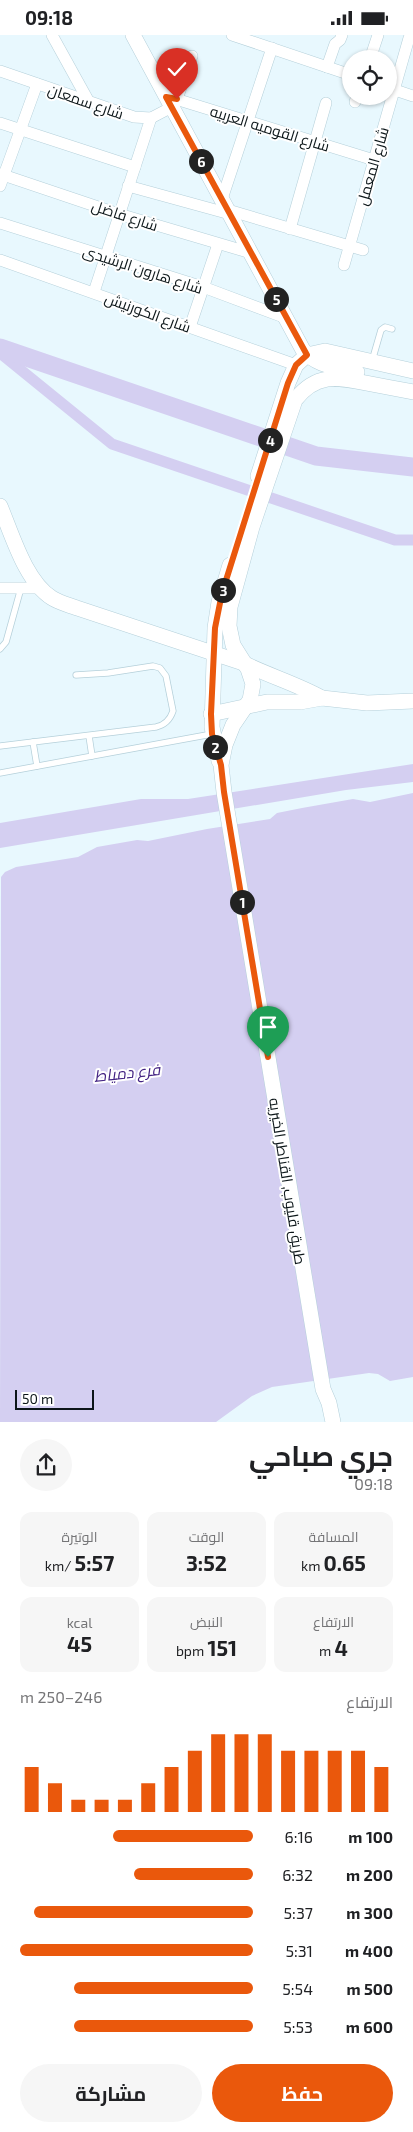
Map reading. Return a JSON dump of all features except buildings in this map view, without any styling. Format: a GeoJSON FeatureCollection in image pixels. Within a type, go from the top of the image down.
{"type":"FeatureCollection","features":[{"type":"Feature","properties":{"kind":"main road"},"geometry":{"type":"LineString","coordinates":[[133,35],[172,101],[286,317],[302,360]]}},
{"type":"Feature","properties":{"kind":"main road"},"geometry":{"type":"LineString","coordinates":[[302,360],[325,351],[413,371]]}},
{"type":"Feature","properties":{"kind":"main road"},"geometry":{"type":"LineString","coordinates":[[302,360],[400,381],[413,388]]}},
{"type":"Feature","properties":{"kind":"main road","name":"طريق قليوب, القناطر الخيريه"},"geometry":{"type":"LineString","coordinates":[[221,765],[228,735],[250,700],[253,684],[248,669],[233,645],[229,617],[232,598],[247,525],[288,383],[302,360]]}},
{"type":"Feature","properties":{"kind":"main road","name":"طريق قليوب, القناطر الخيريه"},"geometry":{"type":"LineString","coordinates":[[323,1422],[321,1405],[323,1389],[221,765],[212,734],[214,652],[218,610],[247,525],[295,400],[310,385],[337,378],[413,392]]}},
{"type":"Feature","properties":{"kind":"main road"},"geometry":{"type":"LineString","coordinates":[[0,506],[29,572],[41,588],[51,597],[64,604],[214,652],[303,687],[322,698]]}},
{"type":"Feature","properties":{"kind":"main road"},"geometry":{"type":"LineString","coordinates":[[211,714],[267,702],[300,702],[322,698],[367,703],[413,701]]}},
{"type":"Feature","properties":{"kind":"main road","name":"طريق قليوب, القناطر الخيريه"},"geometry":{"type":"LineString","coordinates":[[323,1389],[330,1403],[333,1422]]}},
{"type":"Feature","properties":{"kind":"street"},"geometry":{"type":"LineString","coordinates":[[52,35],[88,102]]}},
{"type":"Feature","properties":{"kind":"street"},"geometry":{"type":"LineString","coordinates":[[232,35],[342,72]]}},
{"type":"Feature","properties":{"kind":"street"},"geometry":{"type":"LineString","coordinates":[[327,67],[335,44],[342,35]]}},
{"type":"Feature","properties":{"kind":"street"},"geometry":{"type":"LineString","coordinates":[[373,50],[378,35]]}},
{"type":"Feature","properties":{"kind":"street","name":"شارع المعمل"},"geometry":{"type":"LineString","coordinates":[[397,73],[408,37]]}},
{"type":"Feature","properties":{"kind":"street"},"geometry":{"type":"LineString","coordinates":[[227,208],[248,121],[272,48]]}},
{"type":"Feature","properties":{"kind":"street"},"geometry":{"type":"LineString","coordinates":[[94,292],[151,117],[172,101],[192,55]]}},
{"type":"Feature","properties":{"kind":"street","name":"شارع سمعان"},"geometry":{"type":"LineString","coordinates":[[0,71],[134,117],[151,117]]}},
{"type":"Feature","properties":{"kind":"street"},"geometry":{"type":"LineString","coordinates":[[1,178],[37,84]]}},
{"type":"Feature","properties":{"kind":"street"},"geometry":{"type":"LineString","coordinates":[[397,91],[413,96]]}},
{"type":"Feature","properties":{"kind":"street","name":"شارع القوميه العربيه"},"geometry":{"type":"LineString","coordinates":[[172,101],[248,121],[374,160]]}},
{"type":"Feature","properties":{"kind":"street"},"geometry":{"type":"LineString","coordinates":[[290,229],[326,103]]}},
{"type":"Feature","properties":{"kind":"street","name":"شارع المعمل"},"geometry":{"type":"LineString","coordinates":[[344,265],[388,105]]}},
{"type":"Feature","properties":{"kind":"street"},"geometry":{"type":"LineString","coordinates":[[0,123],[135,167]]}},
{"type":"Feature","properties":{"kind":"street","name":"شارع فاضل"},"geometry":{"type":"LineString","coordinates":[[1,178],[251,253]]}},
{"type":"Feature","properties":{"kind":"street"},"geometry":{"type":"LineString","coordinates":[[128,186],[227,208],[363,250]]}},
{"type":"Feature","properties":{"kind":"street","name":"شارع هارون الرشيدى"},"geometry":{"type":"LineString","coordinates":[[0,223],[203,287],[286,317]]}},
{"type":"Feature","properties":{"kind":"street"},"geometry":{"type":"LineString","coordinates":[[190,327],[218,244]]}},
{"type":"Feature","properties":{"kind":"street","name":"شارع الكورنيش"},"geometry":{"type":"LineString","coordinates":[[0,260],[190,327],[302,360]]}},
{"type":"Feature","properties":{"kind":"street"},"geometry":{"type":"LineString","coordinates":[[0,588],[41,588]]}},
{"type":"Feature","properties":{"kind":"lane"},"geometry":{"type":"LineString","coordinates":[[372,361],[381,331],[385,327],[392,329]]}},
{"type":"Feature","properties":{"kind":"lane"},"geometry":{"type":"LineString","coordinates":[[0,649],[6,642],[21,588]]}},
{"type":"Feature","properties":{"kind":"lane"},"geometry":{"type":"LineString","coordinates":[[0,746],[161,726],[169,720],[173,711],[165,673],[156,666],[76,675]]}},
{"type":"Feature","properties":{"kind":"lane"},"geometry":{"type":"LineString","coordinates":[[0,773],[212,734]]}},
{"type":"Feature","properties":{"kind":"lane"},"geometry":{"type":"LineString","coordinates":[[89,736],[92,756]]}},
{"type":"Feature","properties":{"kind":"lane"},"geometry":{"type":"LineString","coordinates":[[33,742],[37,766]]}},
{"type":"Feature","properties":{"kind":"water"},"geometry":{"type":"Polygon","coordinates":[[[413,764],[413,782],[346,790],[0,848],[0,823],[141,799],[188,799],[413,764]]]}},
{"type":"Feature","properties":{"kind":"water","name":"فرع دمياط"},"geometry":{"type":"Polygon","coordinates":[[[413,793],[413,1377],[390,1381],[378,1374],[369,1373],[272,1387],[252,1396],[216,1422],[0,1422],[1,877],[5,872],[16,867],[78,857],[97,847],[137,840],[148,841],[270,819],[277,813],[353,799],[370,802],[413,793]]]}},
{"type":"Feature","properties":{"kind":"waterway"},"geometry":{"type":"LineString","coordinates":[[0,348],[316,456],[413,467]]}},
{"type":"Feature","properties":{"kind":"waterway"},"geometry":{"type":"LineString","coordinates":[[0,353],[112,444],[395,540],[413,540]]}},
{"type":"Feature","properties":{"kind":"route"},"geometry":{"type":"LineString","coordinates":[[177,99],[166,97],[307,355],[296,365],[288,383],[222,593],[215,628],[211,714],[212,734],[221,765],[268,1057]]}}]}
